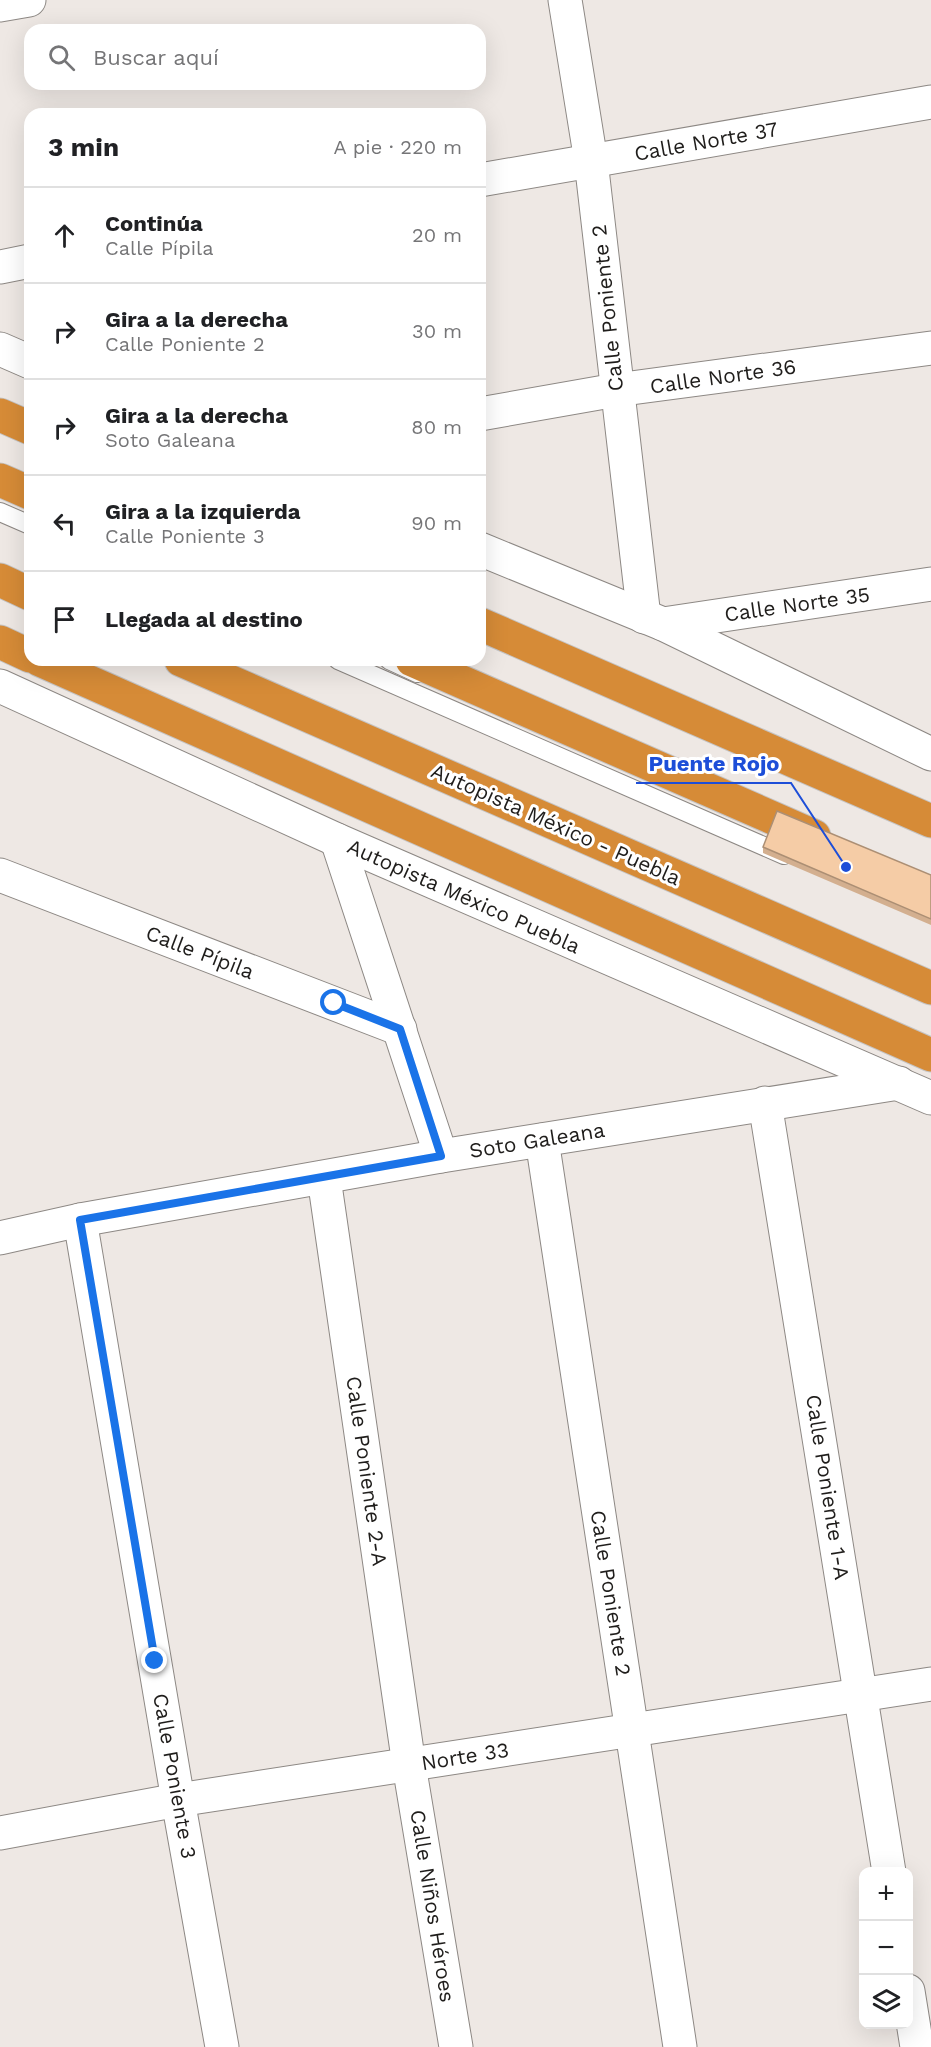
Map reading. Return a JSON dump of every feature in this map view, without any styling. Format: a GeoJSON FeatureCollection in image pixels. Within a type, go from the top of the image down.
{"type":"FeatureCollection","features":[{"type":"Feature","properties":{"kind":"highway"},"geometry":{"type":"LineString","coordinates":[[0,415],[24,425]]}},
{"type":"Feature","properties":{"kind":"highway"},"geometry":{"type":"LineString","coordinates":[[0,480],[24,490]]}},
{"type":"Feature","properties":{"kind":"highway"},"geometry":{"type":"LineString","coordinates":[[0,580],[24,591]]}},
{"type":"Feature","properties":{"kind":"highway"},"geometry":{"type":"LineString","coordinates":[[486,627],[931,821]]}},
{"type":"Feature","properties":{"kind":"highway"},"geometry":{"type":"LineString","coordinates":[[0,642],[24,653]]}},
{"type":"Feature","properties":{"kind":"highway","name":"Autopista México Puebla"},"geometry":{"type":"LineString","coordinates":[[54,666],[931,1055]]}},
{"type":"Feature","properties":{"kind":"highway","name":"Autopista México - Puebla"},"geometry":{"type":"LineString","coordinates":[[195,666],[931,988]]}},
{"type":"Feature","properties":{"kind":"highway"},"geometry":{"type":"LineString","coordinates":[[425,666],[836,851]]}},
{"type":"Feature","properties":{"kind":"street"},"geometry":{"type":"LineString","coordinates":[[0,5],[29,0]]}},
{"type":"Feature","properties":{"kind":"street","name":"Calle Poniente 2"},"geometry":{"type":"LineString","coordinates":[[565,0],[591,161],[616,390],[653,621]]}},
{"type":"Feature","properties":{"kind":"street","name":"Calle Norte 37"},"geometry":{"type":"LineString","coordinates":[[486,179],[931,102]]}},
{"type":"Feature","properties":{"kind":"street"},"geometry":{"type":"LineString","coordinates":[[0,267],[24,262]]}},
{"type":"Feature","properties":{"kind":"street","name":"Calle Norte 36"},"geometry":{"type":"LineString","coordinates":[[486,413],[616,390],[931,348]]}},
{"type":"Feature","properties":{"kind":"street"},"geometry":{"type":"LineString","coordinates":[[0,349],[24,359]]}},
{"type":"Feature","properties":{"kind":"street"},"geometry":{"type":"LineString","coordinates":[[486,551],[653,621],[931,754]]}},
{"type":"Feature","properties":{"kind":"street","name":"Calle Norte 35"},"geometry":{"type":"LineString","coordinates":[[653,621],[931,584]]}},
{"type":"Feature","properties":{"kind":"street","name":"Autopista México Puebla"},"geometry":{"type":"LineString","coordinates":[[0,686],[337,840],[931,1098]]}},
{"type":"Feature","properties":{"kind":"street"},"geometry":{"type":"LineString","coordinates":[[337,840],[441,1156]]}},
{"type":"Feature","properties":{"kind":"street","name":"Calle Pípila"},"geometry":{"type":"LineString","coordinates":[[0,876],[400,1029]]}},
{"type":"Feature","properties":{"kind":"street","name":"Soto Galeana"},"geometry":{"type":"LineString","coordinates":[[0,1238],[80,1220],[441,1156],[899,1083]]}},
{"type":"Feature","properties":{"kind":"street","name":"Calle Poniente 1-A"},"geometry":{"type":"LineString","coordinates":[[765,1103],[889,1867]]}},
{"type":"Feature","properties":{"kind":"street","name":"Calle Poniente 2"},"geometry":{"type":"LineString","coordinates":[[542,1140],[680,2047]]}},
{"type":"Feature","properties":{"kind":"street","name":"Calle Poniente 2-A"},"geometry":{"type":"LineString","coordinates":[[324,1178],[409,1765]]}},
{"type":"Feature","properties":{"kind":"street","name":"Calle Poniente 3"},"geometry":{"type":"LineString","coordinates":[[80,1220],[222,2047]]}},
{"type":"Feature","properties":{"kind":"street","name":"Norte 33"},"geometry":{"type":"LineString","coordinates":[[0,1833],[178,1800],[931,1684]]}},
{"type":"Feature","properties":{"kind":"street","name":"Calle Niños Héroes"},"geometry":{"type":"LineString","coordinates":[[409,1765],[456,2047]]}},
{"type":"Feature","properties":{"kind":"street"},"geometry":{"type":"LineString","coordinates":[[913,2019],[917,2047]]}},
{"type":"Feature","properties":{"kind":"lane"},"geometry":{"type":"LineString","coordinates":[[0,490],[24,500]]}},
{"type":"Feature","properties":{"kind":"lane"},"geometry":{"type":"LineString","coordinates":[[0,512],[24,522]]}},
{"type":"Feature","properties":{"kind":"lane"},"geometry":{"type":"LineString","coordinates":[[352,666],[798,861]]}},
{"type":"Feature","properties":{"kind":"lane"},"geometry":{"type":"LineString","coordinates":[[402,666],[836,851]]}},
{"type":"Feature","properties":{"kind":"building"},"geometry":{"type":"Polygon","coordinates":[[[777,811],[931,875],[931,919],[763,847],[777,811]]]}},
{"type":"Feature","properties":{"kind":"place","name":"Puente Rojo"},"geometry":{"type":"Point","coordinates":[846,867]}},
{"type":"Feature","properties":{"kind":"route"},"geometry":{"type":"LineString","coordinates":[[155,1661],[80,1220],[441,1156],[400,1029],[334,1003]]}}]}
